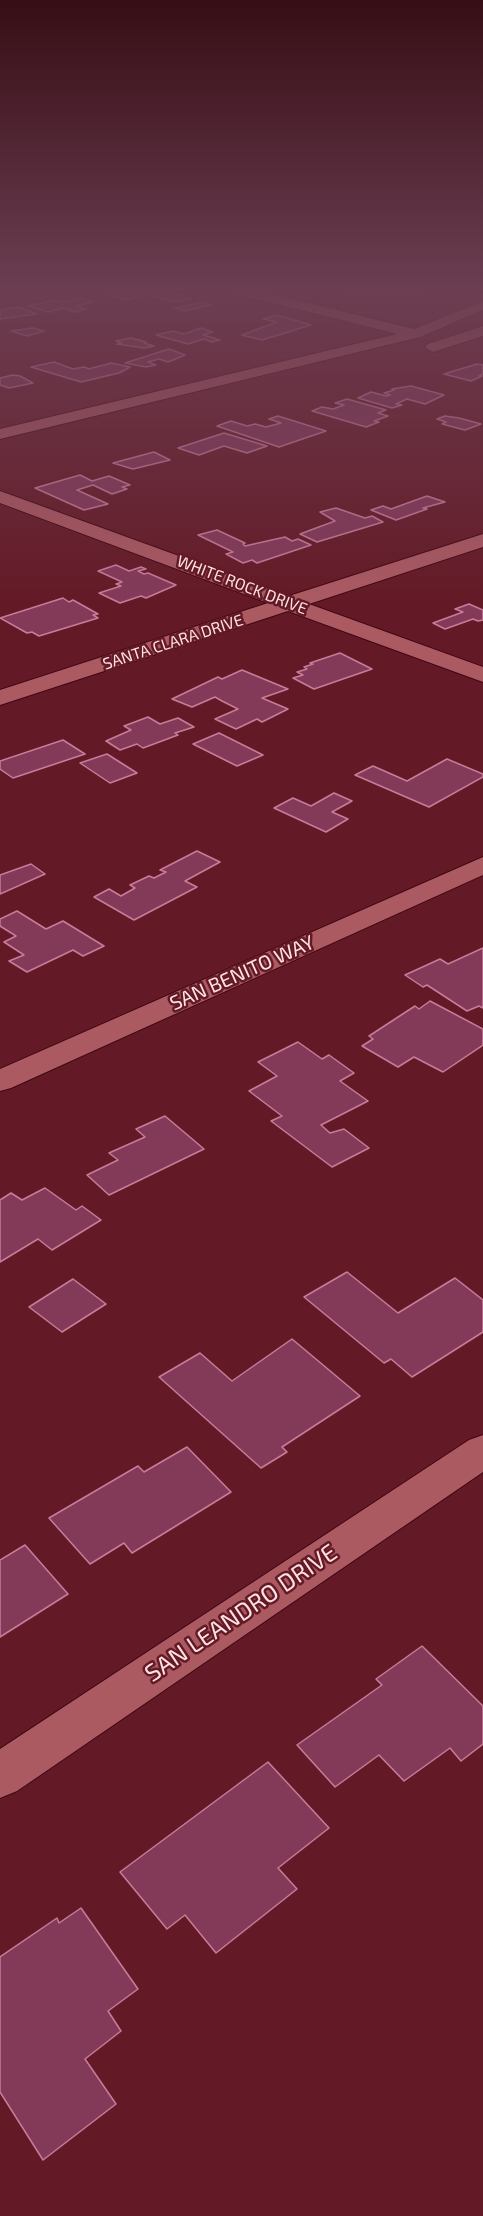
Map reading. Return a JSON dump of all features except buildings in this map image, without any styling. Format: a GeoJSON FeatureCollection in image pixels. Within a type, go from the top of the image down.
{"type":"FeatureCollection","features":[{"type":"Feature","properties":{"kind":"street"},"geometry":{"type":"LineString","coordinates":[[0,434],[158,393]]}},
{"type":"Feature","properties":{"kind":"street","name":"WHITE ROCK DRIVE"},"geometry":{"type":"LineString","coordinates":[[0,497],[483,675]]}},
{"type":"Feature","properties":{"kind":"street","name":"SANTA CLARA DRIVE"},"geometry":{"type":"LineString","coordinates":[[0,698],[483,540]]}},
{"type":"Feature","properties":{"kind":"street","name":"SAN BENITO WAY"},"geometry":{"type":"LineString","coordinates":[[0,1081],[483,865]]}},
{"type":"Feature","properties":{"kind":"street","name":"SAN LEANDRO DRIVE"},"geometry":{"type":"LineString","coordinates":[[0,1776],[483,1451]]}}]}
